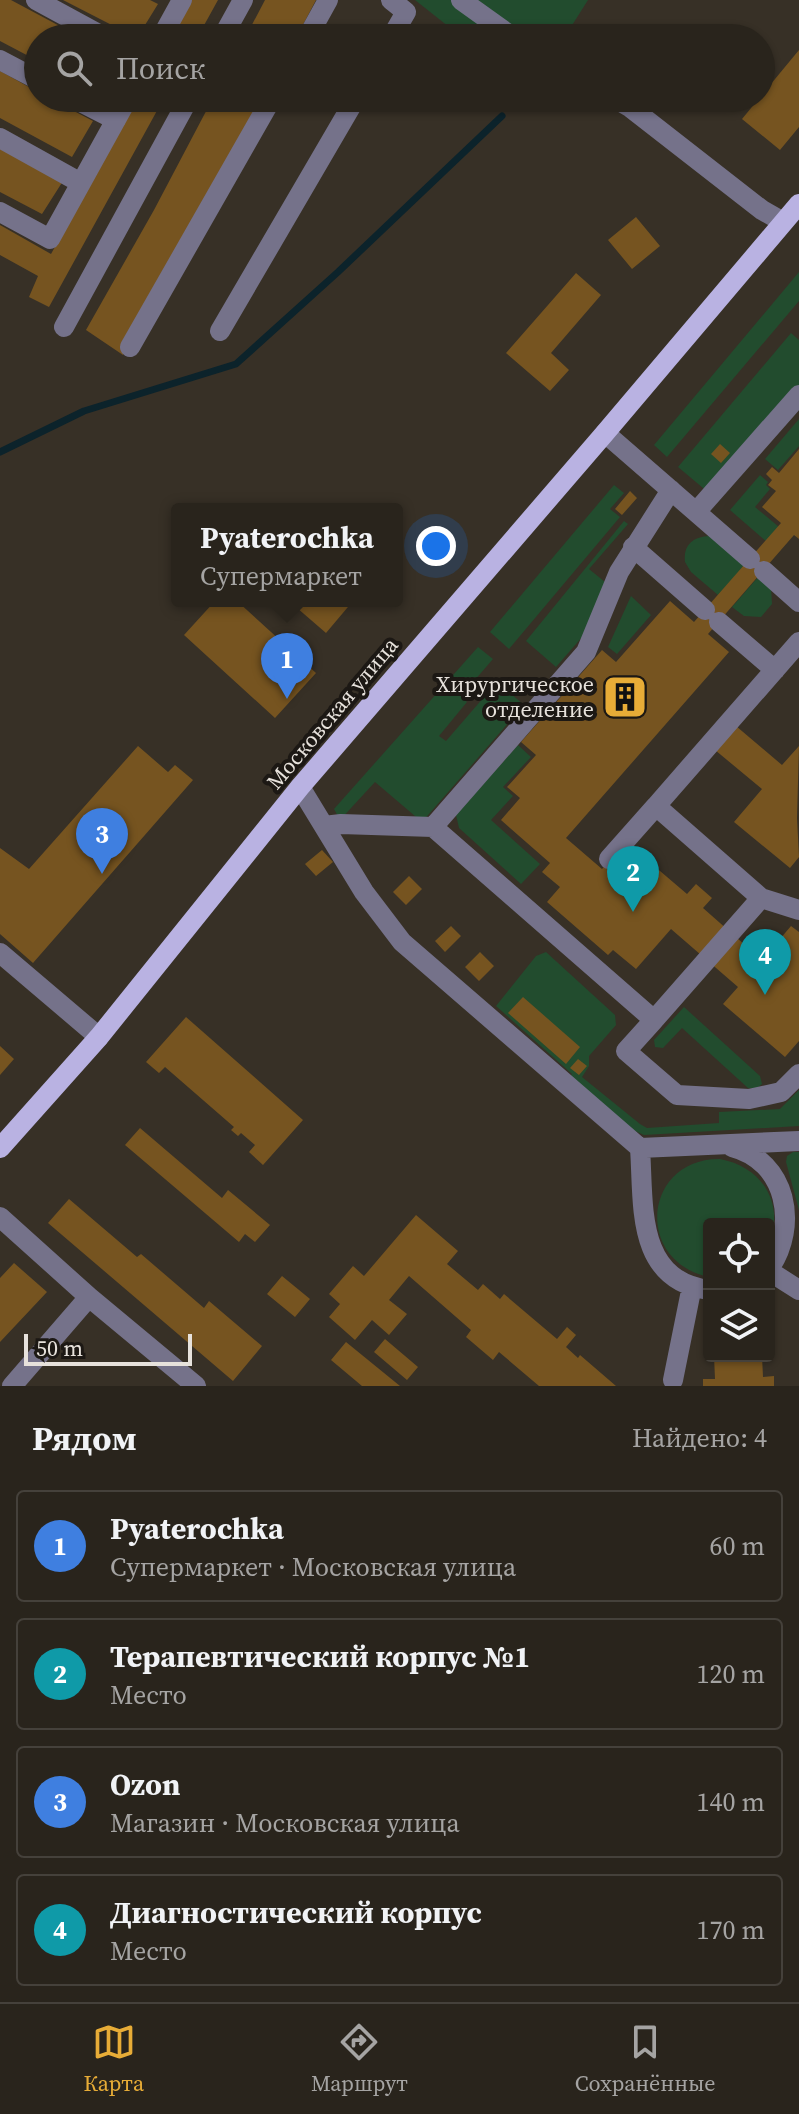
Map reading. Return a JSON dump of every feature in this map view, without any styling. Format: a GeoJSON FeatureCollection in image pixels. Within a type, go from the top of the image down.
{"type":"FeatureCollection","features":[{"type":"Feature","properties":{"kind":"main road","name":"Московская улица"},"geometry":{"type":"LineString","coordinates":[[0,1148],[99,1037],[300,787],[799,204]]}},
{"type":"Feature","properties":{"kind":"street"},"geometry":{"type":"LineString","coordinates":[[36,0],[80,24]]}},
{"type":"Feature","properties":{"kind":"street"},"geometry":{"type":"LineString","coordinates":[[230,24],[243,0]]}},
{"type":"Feature","properties":{"kind":"street"},"geometry":{"type":"LineString","coordinates":[[315,24],[328,0]]}},
{"type":"Feature","properties":{"kind":"street"},"geometry":{"type":"LineString","coordinates":[[391,0],[406,12],[399,24]]}},
{"type":"Feature","properties":{"kind":"street"},"geometry":{"type":"LineString","coordinates":[[461,0],[494,24]]}},
{"type":"Feature","properties":{"kind":"street"},"geometry":{"type":"LineString","coordinates":[[168,24],[179,1]]}},
{"type":"Feature","properties":{"kind":"street"},"geometry":{"type":"LineString","coordinates":[[0,60],[24,73]]}},
{"type":"Feature","properties":{"kind":"street"},"geometry":{"type":"LineString","coordinates":[[100,112],[116,120]]}},
{"type":"Feature","properties":{"kind":"street"},"geometry":{"type":"LineString","coordinates":[[0,212],[50,239],[120,112]]}},
{"type":"Feature","properties":{"kind":"street"},"geometry":{"type":"LineString","coordinates":[[64,327],[181,112]]}},
{"type":"Feature","properties":{"kind":"street"},"geometry":{"type":"LineString","coordinates":[[130,347],[264,112]]}},
{"type":"Feature","properties":{"kind":"street"},"geometry":{"type":"LineString","coordinates":[[220,331],[348,112]]}},
{"type":"Feature","properties":{"kind":"street"},"geometry":{"type":"LineString","coordinates":[[636,112],[762,210],[783,222]]}},
{"type":"Feature","properties":{"kind":"street"},"geometry":{"type":"LineString","coordinates":[[0,138],[81,183]]}},
{"type":"Feature","properties":{"kind":"street"},"geometry":{"type":"LineString","coordinates":[[696,512],[799,395]]}},
{"type":"Feature","properties":{"kind":"street"},"geometry":{"type":"LineString","coordinates":[[605,433],[799,602]]}},
{"type":"Feature","properties":{"kind":"street"},"geometry":{"type":"LineString","coordinates":[[433,827],[586,652],[619,572],[671,490]]}},
{"type":"Feature","properties":{"kind":"street"},"geometry":{"type":"LineString","coordinates":[[633,547],[775,670]]}},
{"type":"Feature","properties":{"kind":"street"},"geometry":{"type":"LineString","coordinates":[[609,859],[799,642]]}},
{"type":"Feature","properties":{"kind":"street"},"geometry":{"type":"LineString","coordinates":[[300,787],[364,892],[402,942],[640,1148],[799,1141]]}},
{"type":"Feature","properties":{"kind":"street"},"geometry":{"type":"LineString","coordinates":[[656,806],[761,898],[799,910]]}},
{"type":"Feature","properties":{"kind":"street"},"geometry":{"type":"LineString","coordinates":[[324,826],[433,827],[654,1020]]}},
{"type":"Feature","properties":{"kind":"street"},"geometry":{"type":"LineString","coordinates":[[761,898],[626,1051],[677,1095],[749,1099],[781,1092],[799,1074]]}},
{"type":"Feature","properties":{"kind":"street"},"geometry":{"type":"LineString","coordinates":[[0,953],[99,1037]]}},
{"type":"Feature","properties":{"kind":"street"},"geometry":{"type":"LineString","coordinates":[[716,1145],[736,1147],[754,1155],[775,1173],[785,1190],[790,1209],[789,1230],[775,1262]]}},
{"type":"Feature","properties":{"kind":"street"},"geometry":{"type":"LineString","coordinates":[[640,1148],[645,1226],[650,1246],[664,1268],[680,1281],[701,1288],[673,1380]]}},
{"type":"Feature","properties":{"kind":"street"},"geometry":{"type":"LineString","coordinates":[[0,1217],[89,1297],[196,1386]]}},
{"type":"Feature","properties":{"kind":"street"},"geometry":{"type":"LineString","coordinates":[[775,1268],[799,1261]]}},
{"type":"Feature","properties":{"kind":"street"},"geometry":{"type":"LineString","coordinates":[[775,1274],[799,1290]]}},
{"type":"Feature","properties":{"kind":"street"},"geometry":{"type":"LineString","coordinates":[[12,1386],[89,1297]]}},
{"type":"Feature","properties":{"kind":"green space"},"geometry":{"type":"Polygon","coordinates":[[[415,0],[588,0],[573,24],[445,24],[415,0]]]}},
{"type":"Feature","properties":{"kind":"green space"},"geometry":{"type":"Polygon","coordinates":[[[799,272],[799,301],[667,457],[654,445],[799,272]]]}},
{"type":"Feature","properties":{"kind":"green space"},"geometry":{"type":"Polygon","coordinates":[[[791,333],[799,340],[799,387],[709,493],[678,467],[791,333]]]}},
{"type":"Feature","properties":{"kind":"green space"},"geometry":{"type":"Polygon","coordinates":[[[799,419],[799,446],[778,470],[765,459],[799,419]]]}},
{"type":"Feature","properties":{"kind":"green space"},"geometry":{"type":"Polygon","coordinates":[[[760,475],[768,482],[766,485],[770,489],[755,507],[779,527],[767,542],[730,510],[760,475]]]}},
{"type":"Feature","properties":{"kind":"green space"},"geometry":{"type":"Polygon","coordinates":[[[614,485],[624,493],[610,509],[620,517],[509,649],[490,632],[614,485]]]}},
{"type":"Feature","properties":{"kind":"green space"},"geometry":{"type":"Polygon","coordinates":[[[624,521],[628,524],[589,569],[605,582],[583,636],[556,667],[526,641],[624,521]]]}},
{"type":"Feature","properties":{"kind":"green space"},"geometry":{"type":"Polygon","coordinates":[[[708,536],[746,564],[718,595],[691,572],[685,562],[690,543],[708,536]]]}},
{"type":"Feature","properties":{"kind":"green space"},"geometry":{"type":"Polygon","coordinates":[[[759,576],[771,587],[772,604],[761,617],[744,616],[732,607],[759,576]]]}},
{"type":"Feature","properties":{"kind":"green space"},"geometry":{"type":"Polygon","coordinates":[[[631,596],[651,615],[617,654],[608,647],[631,596]]]}},
{"type":"Feature","properties":{"kind":"green space"},"geometry":{"type":"Polygon","coordinates":[[[478,647],[493,659],[461,696],[467,702],[439,736],[446,741],[497,682],[524,705],[422,822],[375,782],[340,820],[334,809],[478,647]]]}},
{"type":"Feature","properties":{"kind":"green space"},"geometry":{"type":"Polygon","coordinates":[[[518,745],[531,757],[503,787],[513,796],[491,820],[540,864],[521,884],[459,828],[456,815],[518,745]]]}},
{"type":"Feature","properties":{"kind":"green space"},"geometry":{"type":"Polygon","coordinates":[[[546,952],[615,1015],[616,1025],[589,1056],[589,1066],[582,1077],[640,1124],[647,1128],[719,1123],[719,1112],[780,1109],[799,1090],[799,1126],[644,1135],[635,1131],[569,1078],[572,1074],[496,1006],[536,956],[546,952]]]}},
{"type":"Feature","properties":{"kind":"green space"},"geometry":{"type":"Polygon","coordinates":[[[684,1007],[760,1076],[762,1084],[756,1089],[748,1088],[682,1028],[663,1048],[655,1047],[654,1040],[684,1007]]]}},
{"type":"Feature","properties":{"kind":"green space"},"geometry":{"type":"Polygon","coordinates":[[[799,1152],[799,1210],[786,1162],[787,1156],[799,1152]]]}},
{"type":"Feature","properties":{"kind":"green space"},"geometry":{"type":"Polygon","coordinates":[[[720,1159],[748,1170],[767,1190],[774,1215],[774,1218],[703,1218],[703,1274],[685,1267],[668,1252],[659,1232],[658,1212],[663,1192],[676,1175],[695,1163],[720,1159]]]}},
{"type":"Feature","properties":{"kind":"building"},"geometry":{"type":"Polygon","coordinates":[[[0,0],[11,0],[56,24],[24,24],[24,54],[0,41],[0,0]]]}},
{"type":"Feature","properties":{"kind":"building"},"geometry":{"type":"Polygon","coordinates":[[[63,0],[150,0],[158,4],[146,24],[110,24],[63,0]]]}},
{"type":"Feature","properties":{"kind":"building"},"geometry":{"type":"Polygon","coordinates":[[[192,0],[218,0],[205,24],[179,24],[192,0]]]}},
{"type":"Feature","properties":{"kind":"building"},"geometry":{"type":"Polygon","coordinates":[[[265,0],[316,0],[303,24],[252,24],[265,0]]]}},
{"type":"Feature","properties":{"kind":"building"},"geometry":{"type":"Polygon","coordinates":[[[799,50],[799,127],[780,150],[742,119],[748,112],[775,112],[775,79],[799,50]]]}},
{"type":"Feature","properties":{"kind":"building"},"geometry":{"type":"Polygon","coordinates":[[[0,71],[24,84],[24,112],[76,112],[93,121],[72,157],[0,118],[0,71]]]}},
{"type":"Feature","properties":{"kind":"building"},"geometry":{"type":"Polygon","coordinates":[[[130,112],[156,112],[49,307],[29,297],[38,276],[0,255],[0,225],[51,254],[130,112]]]}},
{"type":"Feature","properties":{"kind":"building"},"geometry":{"type":"Polygon","coordinates":[[[206,112],[257,112],[123,355],[86,330],[206,112]]]}},
{"type":"Feature","properties":{"kind":"building"},"geometry":{"type":"Polygon","coordinates":[[[0,147],[63,181],[42,214],[0,192],[0,147]]]}},
{"type":"Feature","properties":{"kind":"building"},"geometry":{"type":"Polygon","coordinates":[[[636,217],[660,246],[632,269],[608,240],[636,217]]]}},
{"type":"Feature","properties":{"kind":"building"},"geometry":{"type":"Polygon","coordinates":[[[576,273],[601,295],[551,353],[569,370],[550,391],[506,353],[576,273]]]}},
{"type":"Feature","properties":{"kind":"building"},"geometry":{"type":"Polygon","coordinates":[[[720,444],[730,453],[721,463],[711,454],[720,444]]]}},
{"type":"Feature","properties":{"kind":"building"},"geometry":{"type":"Polygon","coordinates":[[[799,449],[799,539],[794,535],[708,634],[729,652],[566,838],[602,869],[626,842],[687,894],[696,884],[712,898],[703,908],[762,960],[791,926],[799,932],[799,1041],[785,1057],[723,1004],[738,987],[671,929],[636,969],[613,950],[608,955],[547,902],[560,887],[542,872],[550,863],[501,820],[520,798],[507,787],[536,755],[521,742],[602,650],[616,662],[670,601],[694,622],[781,523],[762,507],[776,491],[768,485],[772,480],[766,474],[772,467],[779,473],[799,449]]]}},
{"type":"Feature","properties":{"kind":"building"},"geometry":{"type":"Polygon","coordinates":[[[630,491],[637,498],[622,515],[615,509],[630,491]]]}},
{"type":"Feature","properties":{"kind":"building"},"geometry":{"type":"Polygon","coordinates":[[[210,607],[244,607],[316,673],[275,718],[184,635],[210,607]]]}},
{"type":"Feature","properties":{"kind":"building"},"geometry":{"type":"Polygon","coordinates":[[[296,607],[348,607],[326,633],[296,607]]]}},
{"type":"Feature","properties":{"kind":"building"},"geometry":{"type":"Polygon","coordinates":[[[736,726],[782,765],[799,746],[799,857],[790,868],[734,822],[762,789],[715,750],[736,726]]]}},
{"type":"Feature","properties":{"kind":"building"},"geometry":{"type":"Polygon","coordinates":[[[138,746],[168,772],[175,765],[193,780],[33,963],[0,934],[0,848],[29,869],[138,746]]]}},
{"type":"Feature","properties":{"kind":"building"},"geometry":{"type":"Polygon","coordinates":[[[322,850],[333,862],[316,876],[305,864],[322,850]]]}},
{"type":"Feature","properties":{"kind":"building"},"geometry":{"type":"Polygon","coordinates":[[[409,876],[422,889],[406,905],[393,892],[409,876]]]}},
{"type":"Feature","properties":{"kind":"building"},"geometry":{"type":"Polygon","coordinates":[[[451,926],[461,936],[445,952],[435,941],[451,926]]]}},
{"type":"Feature","properties":{"kind":"building"},"geometry":{"type":"Polygon","coordinates":[[[480,952],[494,966],[479,981],[465,967],[480,952]]]}},
{"type":"Feature","properties":{"kind":"building"},"geometry":{"type":"Polygon","coordinates":[[[523,997],[580,1047],[566,1064],[508,1013],[523,997]]]}},
{"type":"Feature","properties":{"kind":"building"},"geometry":{"type":"Polygon","coordinates":[[[186,1017],[303,1120],[263,1165],[249,1152],[255,1145],[241,1133],[238,1136],[231,1130],[234,1127],[165,1067],[159,1073],[146,1062],[186,1017]]]}},
{"type":"Feature","properties":{"kind":"building"},"geometry":{"type":"Polygon","coordinates":[[[0,1046],[14,1059],[0,1075],[0,1046]]]}},
{"type":"Feature","properties":{"kind":"building"},"geometry":{"type":"Polygon","coordinates":[[[578,1059],[587,1066],[579,1075],[570,1068],[578,1059]]]}},
{"type":"Feature","properties":{"kind":"building"},"geometry":{"type":"Polygon","coordinates":[[[140,1128],[222,1198],[228,1190],[270,1225],[255,1242],[245,1234],[239,1242],[125,1145],[140,1128]]]}},
{"type":"Feature","properties":{"kind":"building"},"geometry":{"type":"Polygon","coordinates":[[[69,1199],[137,1257],[141,1254],[204,1308],[209,1301],[262,1346],[233,1381],[48,1223],[69,1199]]]}},
{"type":"Feature","properties":{"kind":"building"},"geometry":{"type":"Polygon","coordinates":[[[416,1215],[458,1251],[447,1264],[478,1290],[483,1284],[500,1299],[504,1294],[557,1339],[567,1327],[576,1335],[566,1347],[616,1386],[539,1386],[499,1352],[493,1360],[466,1337],[471,1330],[409,1276],[389,1300],[407,1314],[389,1335],[372,1320],[355,1340],[329,1317],[340,1304],[329,1294],[353,1266],[364,1276],[416,1215]]]}},
{"type":"Feature","properties":{"kind":"building"},"geometry":{"type":"Polygon","coordinates":[[[14,1263],[47,1292],[0,1342],[0,1278],[14,1263]]]}},
{"type":"Feature","properties":{"kind":"building"},"geometry":{"type":"Polygon","coordinates":[[[282,1276],[310,1299],[295,1317],[267,1294],[282,1276]]]}},
{"type":"Feature","properties":{"kind":"building"},"geometry":{"type":"Polygon","coordinates":[[[385,1339],[418,1367],[407,1380],[374,1352],[385,1339]]]}},
{"type":"Feature","properties":{"kind":"building"},"geometry":{"type":"Polygon","coordinates":[[[346,1342],[400,1386],[362,1386],[331,1360],[346,1342]]]}},
{"type":"Feature","properties":{"kind":"building"},"geometry":{"type":"Polygon","coordinates":[[[714,1362],[762,1362],[763,1377],[774,1376],[774,1386],[703,1386],[703,1379],[715,1379],[714,1362]]]}},
{"type":"Feature","properties":{"kind":"waterway"},"geometry":{"type":"LineString","coordinates":[[0,452],[84,411],[236,364],[502,116]]}},
{"type":"Feature","properties":{"kind":"place","name":"Хирургическое отделение"},"geometry":{"type":"Point","coordinates":[625,697]}},
{"type":"Feature","properties":{"kind":"place","name":"Pyaterochka"},"geometry":{"type":"Point","coordinates":[287,699]}},
{"type":"Feature","properties":{"kind":"place","name":"Ozon"},"geometry":{"type":"Point","coordinates":[102,874]}},
{"type":"Feature","properties":{"kind":"place","name":"Терапевтический корпус №1"},"geometry":{"type":"Point","coordinates":[633,912]}},
{"type":"Feature","properties":{"kind":"place","name":"Диагностический корпус"},"geometry":{"type":"Point","coordinates":[765,995]}}]}
